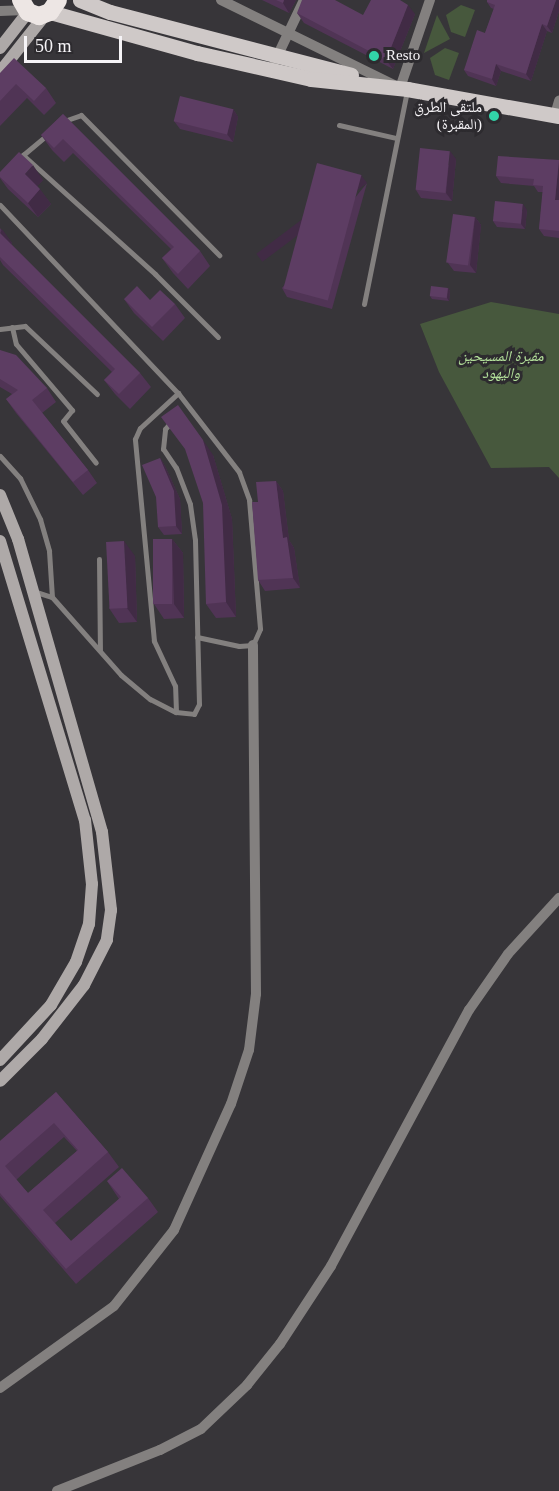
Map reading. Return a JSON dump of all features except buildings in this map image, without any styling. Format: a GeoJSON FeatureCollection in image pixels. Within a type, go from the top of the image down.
{"type":"FeatureCollection","features":[{"type":"Feature","properties":{"kind":"highway"},"geometry":{"type":"LineString","coordinates":[[5,0],[36,8]]}},
{"type":"Feature","properties":{"kind":"main road"},"geometry":{"type":"LineString","coordinates":[[80,0],[110,12],[275,63]]}},
{"type":"Feature","properties":{"kind":"main road"},"geometry":{"type":"LineString","coordinates":[[36,8],[275,63],[404,89],[558,111]]}},
{"type":"Feature","properties":{"kind":"street"},"geometry":{"type":"LineString","coordinates":[[221,0],[404,89],[430,0]]}},
{"type":"Feature","properties":{"kind":"street"},"geometry":{"type":"LineString","coordinates":[[275,63],[304,0]]}},
{"type":"Feature","properties":{"kind":"street"},"geometry":{"type":"LineString","coordinates":[[0,11],[36,8]]}},
{"type":"Feature","properties":{"kind":"street"},"geometry":{"type":"LineString","coordinates":[[0,48],[36,8]]}},
{"type":"Feature","properties":{"kind":"street"},"geometry":{"type":"LineString","coordinates":[[0,72],[36,8]]}},
{"type":"Feature","properties":{"kind":"street"},"geometry":{"type":"LineString","coordinates":[[0,495],[18,539],[102,832],[111,910],[107,940],[84,985],[42,1039],[0,1081]]}},
{"type":"Feature","properties":{"kind":"street"},"geometry":{"type":"LineString","coordinates":[[0,541],[85,820],[92,884],[89,924],[76,962],[51,1005],[0,1060]]}},
{"type":"Feature","properties":{"kind":"street"},"geometry":{"type":"LineString","coordinates":[[0,1389],[114,1306],[174,1230],[238,1083],[249,1050],[256,994],[253,645]]}},
{"type":"Feature","properties":{"kind":"street"},"geometry":{"type":"LineString","coordinates":[[57,1491],[141,1458],[201,1429],[247,1384],[280,1344],[331,1266],[469,1010],[508,954],[559,898]]}},
{"type":"Feature","properties":{"kind":"lane"},"geometry":{"type":"LineString","coordinates":[[364,304],[404,89]]}},
{"type":"Feature","properties":{"kind":"lane"},"geometry":{"type":"LineString","coordinates":[[16,162],[69,116],[81,116],[219,255]]}},
{"type":"Feature","properties":{"kind":"lane"},"geometry":{"type":"LineString","coordinates":[[339,125],[396,138]]}},
{"type":"Feature","properties":{"kind":"lane"},"geometry":{"type":"LineString","coordinates":[[23,155],[155,274],[218,337]]}},
{"type":"Feature","properties":{"kind":"lane"},"geometry":{"type":"LineString","coordinates":[[0,205],[178,393],[239,472],[249,500],[261,609],[260,629],[253,645],[239,646],[197,637]]}},
{"type":"Feature","properties":{"kind":"lane"},"geometry":{"type":"LineString","coordinates":[[0,329],[25,326],[97,394]]}},
{"type":"Feature","properties":{"kind":"lane"},"geometry":{"type":"LineString","coordinates":[[12,327],[16,344],[72,410],[63,421],[96,463]]}},
{"type":"Feature","properties":{"kind":"lane"},"geometry":{"type":"LineString","coordinates":[[176,712],[175,686],[154,641],[135,439],[140,428],[178,393]]}},
{"type":"Feature","properties":{"kind":"lane"},"geometry":{"type":"LineString","coordinates":[[32,591],[52,597],[100,650],[150,699],[176,712],[194,714],[199,704],[190,504],[176,468],[163,449],[162,440],[165,429],[186,404]]}},
{"type":"Feature","properties":{"kind":"lane"},"geometry":{"type":"LineString","coordinates":[[0,456],[20,478],[40,519],[48,544],[52,597]]}},
{"type":"Feature","properties":{"kind":"lane"},"geometry":{"type":"LineString","coordinates":[[99,559],[100,650]]}},
{"type":"Feature","properties":{"kind":"green space"},"geometry":{"type":"Polygon","coordinates":[[[461,5],[475,10],[465,37],[451,32],[446,15],[461,5]]]}},
{"type":"Feature","properties":{"kind":"green space"},"geometry":{"type":"Polygon","coordinates":[[[437,15],[450,39],[424,53],[437,15]]]}},
{"type":"Feature","properties":{"kind":"green space"},"geometry":{"type":"Polygon","coordinates":[[[445,48],[459,53],[449,80],[435,75],[430,58],[445,48]]]}},
{"type":"Feature","properties":{"kind":"green space","name":"مقبرة المسيحين واليهود"},"geometry":{"type":"Polygon","coordinates":[[[491,302],[559,314],[559,478],[549,467],[491,468],[439,372],[420,324],[491,302]]]}},
{"type":"Feature","properties":{"kind":"place","name":"Resto"},"geometry":{"type":"Point","coordinates":[374,56]}},
{"type":"Feature","properties":{"kind":"place","name":"ملتقى الطرق (المقبرة)"},"geometry":{"type":"Point","coordinates":[494,116]}}]}
